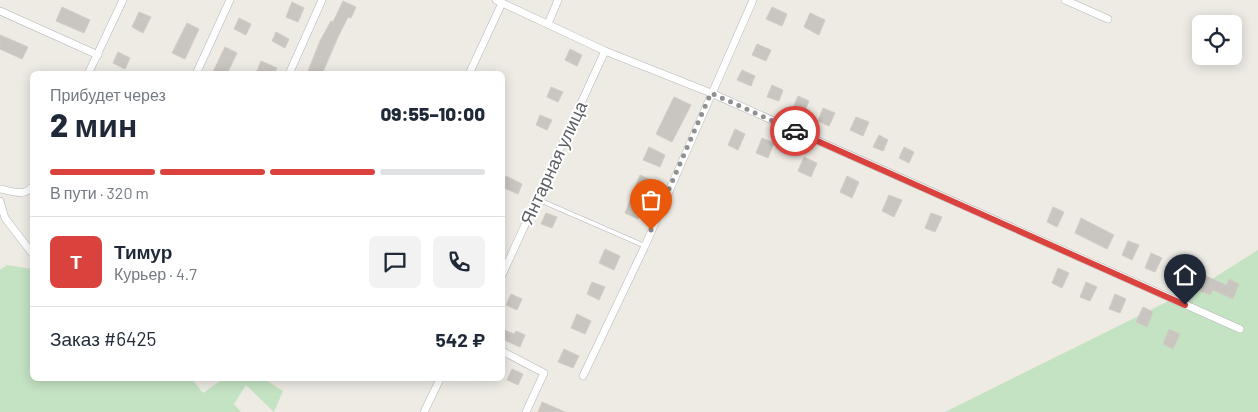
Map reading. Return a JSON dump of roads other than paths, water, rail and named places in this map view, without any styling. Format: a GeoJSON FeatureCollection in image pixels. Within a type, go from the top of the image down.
{"type":"FeatureCollection","features":[{"type":"Feature","properties":{"kind":"street"},"geometry":{"type":"LineString","coordinates":[[90,71],[123,0]]}},
{"type":"Feature","properties":{"kind":"street"},"geometry":{"type":"LineString","coordinates":[[197,71],[230,0]]}},
{"type":"Feature","properties":{"kind":"street"},"geometry":{"type":"LineString","coordinates":[[290,71],[322,0]]}},
{"type":"Feature","properties":{"kind":"street"},"geometry":{"type":"LineString","coordinates":[[548,24],[558,0]]}},
{"type":"Feature","properties":{"kind":"street"},"geometry":{"type":"LineString","coordinates":[[583,376],[645,246],[753,0]]}},
{"type":"Feature","properties":{"kind":"street"},"geometry":{"type":"LineString","coordinates":[[1066,0],[1108,19]]}},
{"type":"Feature","properties":{"kind":"street"},"geometry":{"type":"LineString","coordinates":[[470,71],[499,1],[605,51],[711,93],[1240,330]]}},
{"type":"Feature","properties":{"kind":"street"},"geometry":{"type":"LineString","coordinates":[[0,11],[98,55]]}},
{"type":"Feature","properties":{"kind":"street","name":"Янтарная улица"},"geometry":{"type":"LineString","coordinates":[[505,268],[605,51]]}},
{"type":"Feature","properties":{"kind":"street"},"geometry":{"type":"LineString","coordinates":[[0,189],[21,193],[28,192],[30,190]]}},
{"type":"Feature","properties":{"kind":"street"},"geometry":{"type":"LineString","coordinates":[[0,201],[5,218],[30,250]]}},
{"type":"Feature","properties":{"kind":"street"},"geometry":{"type":"LineString","coordinates":[[505,352],[544,373],[526,412]]}},
{"type":"Feature","properties":{"kind":"street"},"geometry":{"type":"LineString","coordinates":[[424,412],[439,381]]}},
{"type":"Feature","properties":{"kind":"lane"},"geometry":{"type":"LineString","coordinates":[[537,199],[645,246]]}}]}
